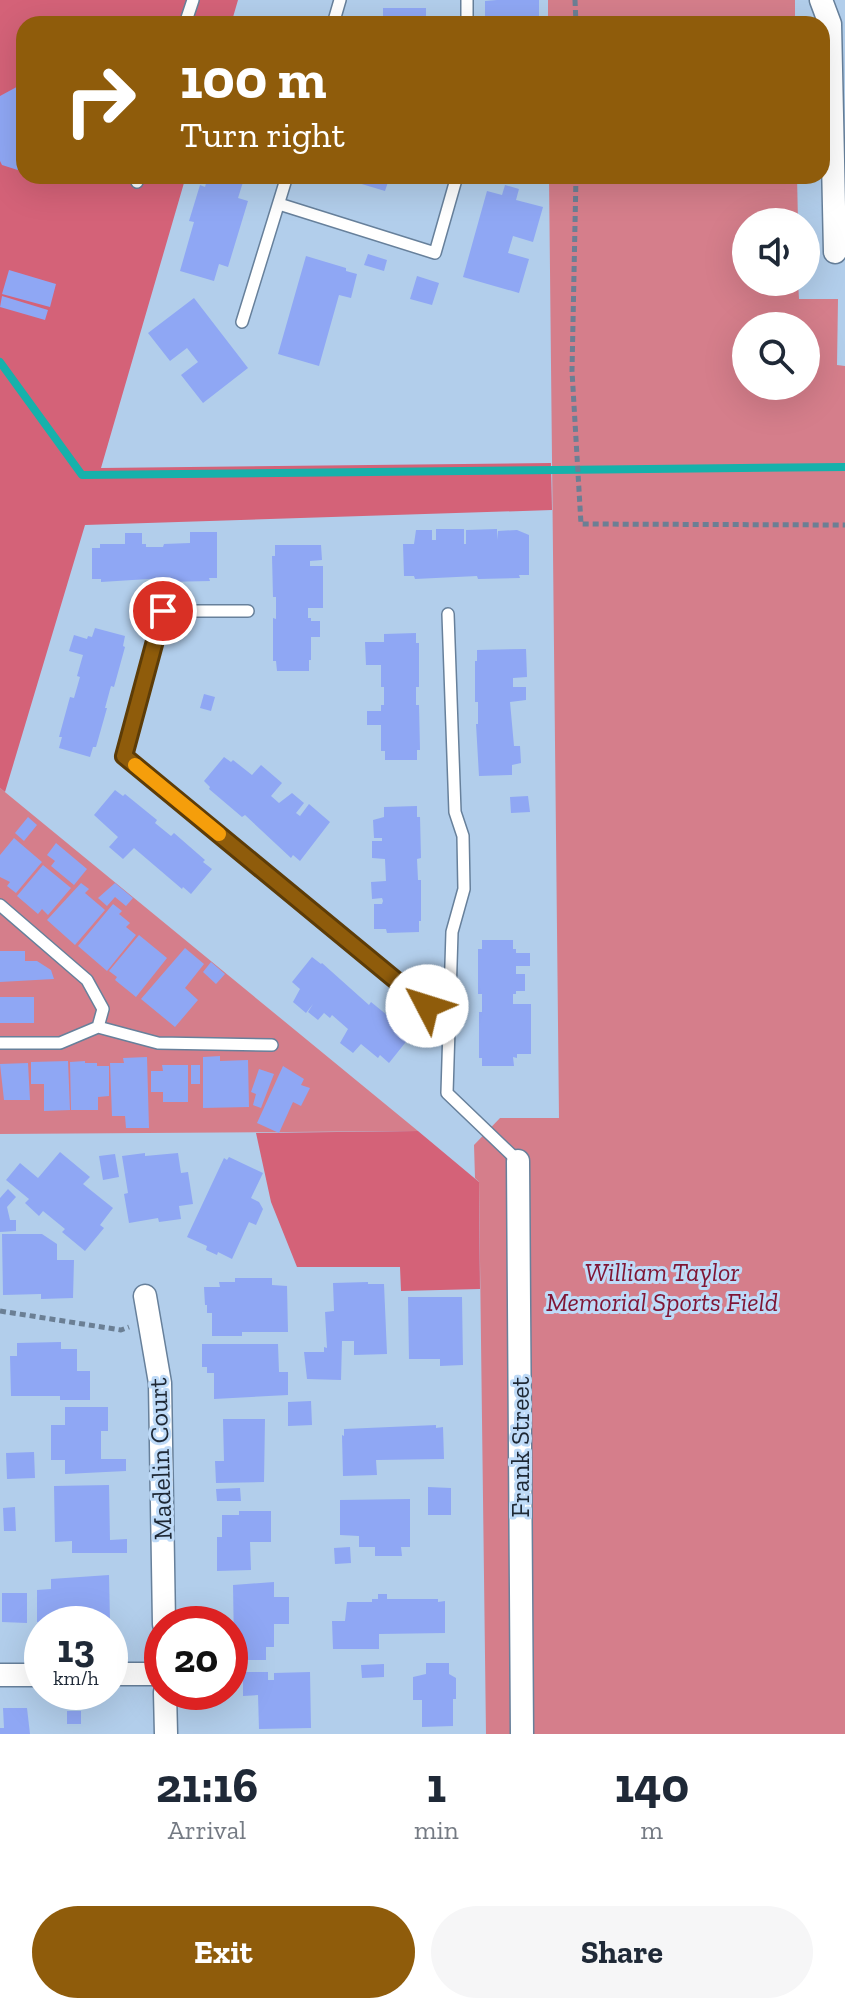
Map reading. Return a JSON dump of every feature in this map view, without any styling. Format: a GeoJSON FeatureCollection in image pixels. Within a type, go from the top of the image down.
{"type":"FeatureCollection","features":[{"type":"Feature","properties":{"kind":"street"},"geometry":{"type":"LineString","coordinates":[[830,24],[835,252]]}},
{"type":"Feature","properties":{"kind":"street","name":"Frank Street"},"geometry":{"type":"LineString","coordinates":[[518,1161],[522,1734]]}},
{"type":"Feature","properties":{"kind":"street","name":"Madelin Court"},"geometry":{"type":"LineString","coordinates":[[145,1296],[160,1383],[164,1606]]}},
{"type":"Feature","properties":{"kind":"street"},"geometry":{"type":"LineString","coordinates":[[0,1675],[24,1675]]}},
{"type":"Feature","properties":{"kind":"street"},"geometry":{"type":"LineString","coordinates":[[165,1710],[166,1734]]}},
{"type":"Feature","properties":{"kind":"lane"},"geometry":{"type":"LineString","coordinates":[[242,322],[285,184]]}},
{"type":"Feature","properties":{"kind":"lane"},"geometry":{"type":"LineString","coordinates":[[279,204],[435,253],[455,184]]}},
{"type":"Feature","properties":{"kind":"lane"},"geometry":{"type":"LineString","coordinates":[[248,611],[163,611],[124,756],[450,1025]]}},
{"type":"Feature","properties":{"kind":"lane"},"geometry":{"type":"LineString","coordinates":[[448,614],[455,812],[463,836],[464,889],[452,932],[447,1093],[518,1161]]}},
{"type":"Feature","properties":{"kind":"lane"},"geometry":{"type":"LineString","coordinates":[[0,905],[87,980],[103,1009],[98,1027]]}},
{"type":"Feature","properties":{"kind":"lane"},"geometry":{"type":"LineString","coordinates":[[0,1043],[60,1043],[98,1027],[158,1043],[272,1045]]}},
{"type":"Feature","properties":{"kind":"path"},"geometry":{"type":"LineString","coordinates":[[576,184],[572,371],[581,524],[845,525]]}},
{"type":"Feature","properties":{"kind":"path"},"geometry":{"type":"LineString","coordinates":[[0,1311],[121,1330],[148,1322]]}},
{"type":"Feature","properties":{"kind":"green space"},"geometry":{"type":"Polygon","coordinates":[[[548,0],[795,0],[795,16],[548,16],[548,0]]]}},
{"type":"Feature","properties":{"kind":"green space","name":"William Taylor Memorial Sports Field"},"geometry":{"type":"Polygon","coordinates":[[[549,184],[797,184],[798,208],[732,208],[732,296],[838,299],[837,365],[845,366],[845,1734],[486,1734],[479,1182],[475,1178],[474,1145],[500,1118],[559,1118],[549,184]]]}},
{"type":"Feature","properties":{"kind":"green space"},"geometry":{"type":"Polygon","coordinates":[[[0,788],[418,1131],[0,1134],[0,788]]]}},
{"type":"Feature","properties":{"kind":"shaded area"},"geometry":{"type":"Polygon","coordinates":[[[0,0],[238,0],[233,16],[16,16],[16,184],[184,184],[101,468],[551,463],[552,510],[85,525],[5,792],[0,788],[0,0]]]}},
{"type":"Feature","properties":{"kind":"shaded area"},"geometry":{"type":"Polygon","coordinates":[[[418,1131],[479,1182],[480,1289],[401,1291],[400,1267],[297,1267],[271,1202],[256,1133],[418,1131]]]}},
{"type":"Feature","properties":{"kind":"building"},"geometry":{"type":"Polygon","coordinates":[[[539,0],[539,16],[485,16],[485,1],[539,0]]]}},
{"type":"Feature","properties":{"kind":"building"},"geometry":{"type":"Polygon","coordinates":[[[383,8],[426,8],[426,16],[383,16],[383,8]]]}},
{"type":"Feature","properties":{"kind":"building"},"geometry":{"type":"Polygon","coordinates":[[[16,87],[16,169],[2,165],[0,161],[0,96],[16,87]]]}},
{"type":"Feature","properties":{"kind":"building"},"geometry":{"type":"Polygon","coordinates":[[[206,184],[242,184],[238,198],[248,201],[228,267],[219,264],[214,281],[180,271],[194,222],[189,221],[200,185],[205,187],[206,184]]]}},
{"type":"Feature","properties":{"kind":"building"},"geometry":{"type":"Polygon","coordinates":[[[362,184],[387,184],[385,191],[362,184]]]}},
{"type":"Feature","properties":{"kind":"building"},"geometry":{"type":"Polygon","coordinates":[[[505,185],[519,189],[516,200],[543,207],[533,242],[513,236],[508,253],[529,259],[519,293],[463,277],[487,191],[502,195],[505,185]]]}},
{"type":"Feature","properties":{"kind":"building"},"geometry":{"type":"Polygon","coordinates":[[[368,254],[387,260],[384,271],[364,265],[368,254]]]}},
{"type":"Feature","properties":{"kind":"building"},"geometry":{"type":"Polygon","coordinates":[[[306,256],[357,274],[351,298],[339,295],[319,366],[278,354],[306,256]]]}},
{"type":"Feature","properties":{"kind":"building"},"geometry":{"type":"Polygon","coordinates":[[[9,270],[56,284],[50,307],[2,294],[9,270]]]}},
{"type":"Feature","properties":{"kind":"building"},"geometry":{"type":"Polygon","coordinates":[[[417,276],[439,283],[432,305],[410,299],[417,276]]]}},
{"type":"Feature","properties":{"kind":"building"},"geometry":{"type":"Polygon","coordinates":[[[2,296],[48,310],[45,320],[0,307],[2,296]]]}},
{"type":"Feature","properties":{"kind":"building"},"geometry":{"type":"Polygon","coordinates":[[[194,298],[248,368],[203,403],[181,375],[198,362],[187,348],[170,361],[148,333],[194,298]]]}},
{"type":"Feature","properties":{"kind":"building"},"geometry":{"type":"Polygon","coordinates":[[[436,529],[464,529],[464,544],[466,530],[497,529],[497,540],[498,531],[517,530],[529,535],[529,575],[478,579],[477,576],[415,579],[414,576],[404,576],[403,544],[414,544],[416,530],[432,530],[432,540],[436,540],[436,529]]]}},
{"type":"Feature","properties":{"kind":"building"},"geometry":{"type":"Polygon","coordinates":[[[190,532],[217,532],[217,578],[209,578],[210,581],[164,582],[164,578],[101,582],[101,579],[92,579],[92,548],[100,548],[100,544],[125,544],[125,533],[142,533],[142,544],[146,547],[163,547],[164,544],[190,543],[190,532]]]}},
{"type":"Feature","properties":{"kind":"building"},"geometry":{"type":"Polygon","coordinates":[[[275,545],[321,545],[322,560],[310,561],[310,566],[323,566],[323,608],[308,608],[308,618],[320,621],[320,637],[311,637],[309,671],[277,671],[276,661],[273,661],[276,597],[273,597],[272,556],[275,556],[275,545]]]}},
{"type":"Feature","properties":{"kind":"building"},"geometry":{"type":"Polygon","coordinates":[[[95,628],[125,636],[125,647],[114,687],[111,686],[96,747],[93,747],[90,757],[59,748],[62,737],[59,737],[70,697],[74,698],[80,677],[77,676],[83,655],[69,651],[74,635],[87,639],[88,636],[92,637],[95,628]]]}},
{"type":"Feature","properties":{"kind":"building"},"geometry":{"type":"Polygon","coordinates":[[[416,633],[416,643],[419,643],[416,705],[419,705],[420,750],[417,750],[417,760],[385,760],[385,751],[381,751],[381,725],[367,725],[367,711],[381,711],[381,705],[384,705],[381,665],[366,665],[365,642],[384,642],[384,634],[416,633]]]}},
{"type":"Feature","properties":{"kind":"building"},"geometry":{"type":"Polygon","coordinates":[[[526,649],[527,677],[513,678],[513,687],[526,687],[526,700],[510,702],[514,746],[520,746],[521,763],[512,765],[512,775],[479,776],[478,702],[475,702],[477,650],[526,649]]]}},
{"type":"Feature","properties":{"kind":"building"},"geometry":{"type":"Polygon","coordinates":[[[204,694],[215,697],[211,711],[200,708],[204,694]]]}},
{"type":"Feature","properties":{"kind":"building"},"geometry":{"type":"Polygon","coordinates":[[[224,757],[252,775],[261,765],[282,783],[271,796],[279,803],[292,793],[304,803],[296,813],[300,816],[309,804],[330,822],[300,861],[293,855],[291,858],[245,815],[242,817],[209,789],[204,781],[224,757]]]}},
{"type":"Feature","properties":{"kind":"building"},"geometry":{"type":"Polygon","coordinates":[[[115,790],[123,796],[125,794],[157,820],[155,823],[171,836],[174,833],[212,869],[191,894],[134,848],[123,859],[109,847],[118,837],[94,815],[115,790]]]}},
{"type":"Feature","properties":{"kind":"building"},"geometry":{"type":"Polygon","coordinates":[[[528,796],[530,812],[511,813],[510,797],[528,796]]]}},
{"type":"Feature","properties":{"kind":"building"},"geometry":{"type":"Polygon","coordinates":[[[417,806],[421,858],[417,859],[418,880],[421,880],[419,932],[387,933],[386,929],[374,929],[374,904],[382,904],[383,901],[382,898],[372,899],[371,882],[386,881],[385,859],[372,858],[372,841],[382,841],[382,838],[374,838],[373,820],[384,817],[384,807],[417,806]]]}},
{"type":"Feature","properties":{"kind":"building"},"geometry":{"type":"Polygon","coordinates":[[[28,817],[37,825],[24,841],[15,833],[28,817]]]}},
{"type":"Feature","properties":{"kind":"building"},"geometry":{"type":"Polygon","coordinates":[[[14,838],[42,862],[16,893],[7,886],[10,882],[0,877],[0,855],[14,838]]]}},
{"type":"Feature","properties":{"kind":"building"},"geometry":{"type":"Polygon","coordinates":[[[56,843],[87,869],[74,885],[51,866],[55,861],[47,855],[56,843]]]}},
{"type":"Feature","properties":{"kind":"building"},"geometry":{"type":"Polygon","coordinates":[[[43,865],[71,888],[48,915],[42,909],[38,914],[17,896],[43,865]]]}},
{"type":"Feature","properties":{"kind":"building"},"geometry":{"type":"Polygon","coordinates":[[[81,883],[89,889],[85,893],[105,910],[75,945],[47,920],[81,883]]]}},
{"type":"Feature","properties":{"kind":"building"},"geometry":{"type":"Polygon","coordinates":[[[115,883],[133,898],[126,906],[115,897],[107,906],[98,898],[115,883]]]}},
{"type":"Feature","properties":{"kind":"building"},"geometry":{"type":"Polygon","coordinates":[[[113,904],[130,923],[126,927],[136,935],[107,971],[78,946],[113,904]]]}},
{"type":"Feature","properties":{"kind":"building"},"geometry":{"type":"Polygon","coordinates":[[[139,935],[167,958],[136,997],[109,971],[139,935]]]}},
{"type":"Feature","properties":{"kind":"building"},"geometry":{"type":"Polygon","coordinates":[[[482,940],[513,940],[516,953],[530,953],[530,966],[516,966],[516,974],[525,974],[525,991],[513,994],[513,1004],[531,1004],[531,1054],[517,1054],[517,1058],[513,1057],[514,1066],[482,1066],[482,1058],[479,1058],[482,994],[478,994],[478,949],[482,949],[482,940]]]}},
{"type":"Feature","properties":{"kind":"building"},"geometry":{"type":"Polygon","coordinates":[[[185,948],[204,964],[185,988],[198,1000],[175,1027],[141,999],[185,948]]]}},
{"type":"Feature","properties":{"kind":"building"},"geometry":{"type":"Polygon","coordinates":[[[0,951],[25,951],[25,961],[37,961],[51,970],[54,979],[0,982],[0,951]]]}},
{"type":"Feature","properties":{"kind":"building"},"geometry":{"type":"Polygon","coordinates":[[[312,957],[369,1005],[371,1002],[403,1028],[401,1031],[409,1038],[389,1063],[361,1044],[353,1053],[340,1043],[348,1029],[332,1015],[330,1018],[324,1013],[318,1020],[308,1012],[313,1004],[306,1013],[293,1002],[300,989],[292,982],[312,957]]]}},
{"type":"Feature","properties":{"kind":"building"},"geometry":{"type":"Polygon","coordinates":[[[211,962],[225,974],[216,984],[203,972],[211,962]]]}},
{"type":"Feature","properties":{"kind":"building"},"geometry":{"type":"Polygon","coordinates":[[[0,997],[34,997],[34,1023],[0,1023],[0,997]]]}},
{"type":"Feature","properties":{"kind":"building"},"geometry":{"type":"Polygon","coordinates":[[[220,1056],[220,1061],[248,1060],[249,1107],[203,1108],[203,1057],[220,1056]]]}},
{"type":"Feature","properties":{"kind":"building"},"geometry":{"type":"Polygon","coordinates":[[[147,1057],[149,1128],[126,1128],[125,1116],[112,1116],[110,1063],[124,1063],[123,1058],[147,1057]]]}},
{"type":"Feature","properties":{"kind":"building"},"geometry":{"type":"Polygon","coordinates":[[[68,1061],[70,1110],[44,1111],[44,1084],[31,1084],[31,1062],[68,1061]]]}},
{"type":"Feature","properties":{"kind":"building"},"geometry":{"type":"Polygon","coordinates":[[[70,1062],[97,1063],[97,1066],[109,1066],[109,1096],[98,1097],[98,1110],[71,1110],[70,1062]]]}},
{"type":"Feature","properties":{"kind":"building"},"geometry":{"type":"Polygon","coordinates":[[[28,1063],[30,1100],[4,1100],[0,1064],[28,1063]]]}},
{"type":"Feature","properties":{"kind":"building"},"geometry":{"type":"Polygon","coordinates":[[[162,1065],[188,1065],[188,1102],[163,1102],[163,1092],[151,1092],[151,1071],[163,1071],[162,1065]]]}},
{"type":"Feature","properties":{"kind":"building"},"geometry":{"type":"Polygon","coordinates":[[[191,1065],[200,1065],[200,1084],[191,1084],[191,1065]]]}},
{"type":"Feature","properties":{"kind":"building"},"geometry":{"type":"Polygon","coordinates":[[[283,1066],[304,1079],[301,1085],[310,1088],[301,1106],[293,1102],[279,1133],[257,1123],[283,1066]]]}},
{"type":"Feature","properties":{"kind":"building"},"geometry":{"type":"Polygon","coordinates":[[[259,1069],[274,1074],[261,1108],[253,1105],[256,1094],[251,1092],[259,1069]]]}},
{"type":"Feature","properties":{"kind":"building"},"geometry":{"type":"Polygon","coordinates":[[[60,1152],[90,1177],[83,1184],[113,1208],[100,1225],[104,1228],[85,1251],[43,1211],[39,1216],[25,1203],[29,1199],[6,1180],[20,1163],[38,1178],[60,1152]]]}},
{"type":"Feature","properties":{"kind":"building"},"geometry":{"type":"Polygon","coordinates":[[[145,1153],[145,1156],[178,1153],[181,1173],[188,1172],[193,1204],[179,1206],[181,1219],[159,1222],[158,1218],[129,1223],[122,1156],[145,1153]]]}},
{"type":"Feature","properties":{"kind":"building"},"geometry":{"type":"Polygon","coordinates":[[[115,1154],[119,1177],[103,1180],[99,1156],[115,1154]]]}},
{"type":"Feature","properties":{"kind":"building"},"geometry":{"type":"Polygon","coordinates":[[[229,1157],[263,1173],[251,1198],[259,1202],[263,1209],[256,1225],[249,1222],[232,1259],[206,1250],[207,1246],[187,1237],[224,1158],[227,1160],[229,1157]]]}},
{"type":"Feature","properties":{"kind":"building"},"geometry":{"type":"Polygon","coordinates":[[[8,1189],[16,1197],[7,1207],[10,1220],[16,1220],[16,1231],[0,1232],[0,1198],[8,1189]]]}},
{"type":"Feature","properties":{"kind":"building"},"geometry":{"type":"Polygon","coordinates":[[[2,1234],[42,1234],[57,1244],[57,1260],[74,1260],[73,1298],[41,1299],[41,1294],[3,1295],[2,1234]]]}},
{"type":"Feature","properties":{"kind":"building"},"geometry":{"type":"Polygon","coordinates":[[[235,1278],[272,1278],[272,1285],[287,1286],[288,1332],[242,1332],[242,1336],[212,1336],[212,1313],[207,1313],[204,1287],[220,1287],[219,1282],[235,1282],[235,1278]]]}},
{"type":"Feature","properties":{"kind":"building"},"geometry":{"type":"Polygon","coordinates":[[[333,1283],[384,1284],[387,1354],[354,1355],[354,1341],[342,1341],[341,1380],[307,1379],[304,1352],[324,1352],[324,1347],[327,1348],[325,1312],[334,1311],[333,1283]]]}},
{"type":"Feature","properties":{"kind":"building"},"geometry":{"type":"Polygon","coordinates":[[[408,1297],[462,1297],[463,1365],[440,1366],[440,1359],[409,1359],[408,1297]]]}},
{"type":"Feature","properties":{"kind":"building"},"geometry":{"type":"Polygon","coordinates":[[[61,1342],[61,1349],[77,1349],[77,1371],[90,1371],[90,1400],[60,1400],[60,1396],[11,1396],[10,1356],[17,1356],[17,1343],[61,1342]]]}},
{"type":"Feature","properties":{"kind":"building"},"geometry":{"type":"Polygon","coordinates":[[[202,1344],[278,1344],[279,1372],[288,1372],[288,1395],[214,1399],[214,1373],[207,1373],[207,1367],[202,1367],[202,1344]]]}},
{"type":"Feature","properties":{"kind":"building"},"geometry":{"type":"Polygon","coordinates":[[[311,1401],[312,1425],[288,1426],[288,1402],[311,1401]]]}},
{"type":"Feature","properties":{"kind":"building"},"geometry":{"type":"Polygon","coordinates":[[[65,1407],[108,1407],[108,1431],[101,1431],[101,1459],[126,1459],[126,1471],[65,1474],[65,1460],[51,1460],[51,1425],[65,1425],[65,1407]]]}},
{"type":"Feature","properties":{"kind":"building"},"geometry":{"type":"Polygon","coordinates":[[[223,1419],[265,1419],[264,1482],[216,1483],[215,1461],[224,1461],[223,1419]]]}},
{"type":"Feature","properties":{"kind":"building"},"geometry":{"type":"Polygon","coordinates":[[[436,1425],[436,1428],[443,1427],[444,1459],[376,1460],[377,1475],[343,1476],[344,1429],[436,1425]]]}},
{"type":"Feature","properties":{"kind":"building"},"geometry":{"type":"Polygon","coordinates":[[[34,1452],[35,1478],[7,1479],[6,1453],[34,1452]]]}},
{"type":"Feature","properties":{"kind":"building"},"geometry":{"type":"Polygon","coordinates":[[[109,1485],[110,1540],[127,1539],[127,1553],[72,1553],[72,1541],[55,1542],[54,1486],[109,1485]]]}},
{"type":"Feature","properties":{"kind":"building"},"geometry":{"type":"Polygon","coordinates":[[[428,1487],[451,1488],[451,1515],[428,1515],[428,1487]]]}},
{"type":"Feature","properties":{"kind":"building"},"geometry":{"type":"Polygon","coordinates":[[[240,1488],[241,1501],[217,1501],[216,1489],[240,1488]]]}},
{"type":"Feature","properties":{"kind":"building"},"geometry":{"type":"Polygon","coordinates":[[[410,1499],[410,1547],[401,1547],[402,1556],[375,1556],[375,1547],[359,1547],[359,1536],[340,1535],[340,1500],[410,1499]]]}},
{"type":"Feature","properties":{"kind":"building"},"geometry":{"type":"Polygon","coordinates":[[[15,1507],[16,1531],[4,1531],[3,1508],[15,1507]]]}},
{"type":"Feature","properties":{"kind":"building"},"geometry":{"type":"Polygon","coordinates":[[[239,1511],[271,1511],[271,1542],[250,1542],[251,1570],[217,1571],[217,1537],[222,1537],[222,1515],[239,1515],[239,1511]]]}},
{"type":"Feature","properties":{"kind":"building"},"geometry":{"type":"Polygon","coordinates":[[[350,1547],[351,1563],[335,1564],[334,1548],[350,1547]]]}},
{"type":"Feature","properties":{"kind":"building"},"geometry":{"type":"Polygon","coordinates":[[[109,1575],[110,1606],[37,1606],[37,1590],[51,1589],[51,1579],[109,1575]]]}},
{"type":"Feature","properties":{"kind":"building"},"geometry":{"type":"Polygon","coordinates":[[[274,1582],[274,1597],[289,1597],[289,1624],[274,1624],[274,1647],[266,1647],[266,1660],[248,1660],[248,1606],[233,1606],[233,1585],[274,1582]]]}},
{"type":"Feature","properties":{"kind":"building"},"geometry":{"type":"Polygon","coordinates":[[[2,1593],[27,1593],[24,1623],[2,1622],[2,1593]]]}},
{"type":"Feature","properties":{"kind":"building"},"geometry":{"type":"Polygon","coordinates":[[[378,1594],[387,1594],[387,1599],[445,1601],[445,1633],[379,1634],[379,1649],[333,1649],[332,1621],[345,1621],[347,1602],[372,1602],[372,1599],[378,1599],[378,1594]]]}},
{"type":"Feature","properties":{"kind":"building"},"geometry":{"type":"Polygon","coordinates":[[[426,1663],[449,1663],[449,1674],[456,1678],[453,1726],[422,1727],[422,1700],[413,1700],[413,1677],[426,1674],[426,1663]]]}},
{"type":"Feature","properties":{"kind":"building"},"geometry":{"type":"Polygon","coordinates":[[[384,1664],[384,1677],[362,1678],[361,1665],[384,1664]]]}},
{"type":"Feature","properties":{"kind":"building"},"geometry":{"type":"Polygon","coordinates":[[[248,1672],[268,1672],[268,1680],[274,1680],[274,1673],[310,1672],[311,1728],[259,1729],[258,1695],[248,1696],[248,1672]]]}},
{"type":"Feature","properties":{"kind":"building"},"geometry":{"type":"Polygon","coordinates":[[[3,1708],[27,1710],[30,1734],[0,1734],[0,1728],[4,1728],[3,1708]]]}},
{"type":"Feature","properties":{"kind":"building"},"geometry":{"type":"Polygon","coordinates":[[[67,1711],[81,1711],[81,1724],[67,1724],[67,1711]]]}},
{"type":"Feature","properties":{"kind":"waterway"},"geometry":{"type":"LineString","coordinates":[[0,362],[82,475],[845,467]]}},
{"type":"Feature","properties":{"kind":"slow traffic"},"geometry":{"type":"LineString","coordinates":[[135,765],[219,834]]}},
{"type":"Feature","properties":{"kind":"route"},"geometry":{"type":"LineString","coordinates":[[163,611],[124,756],[427,1006]]}}]}
